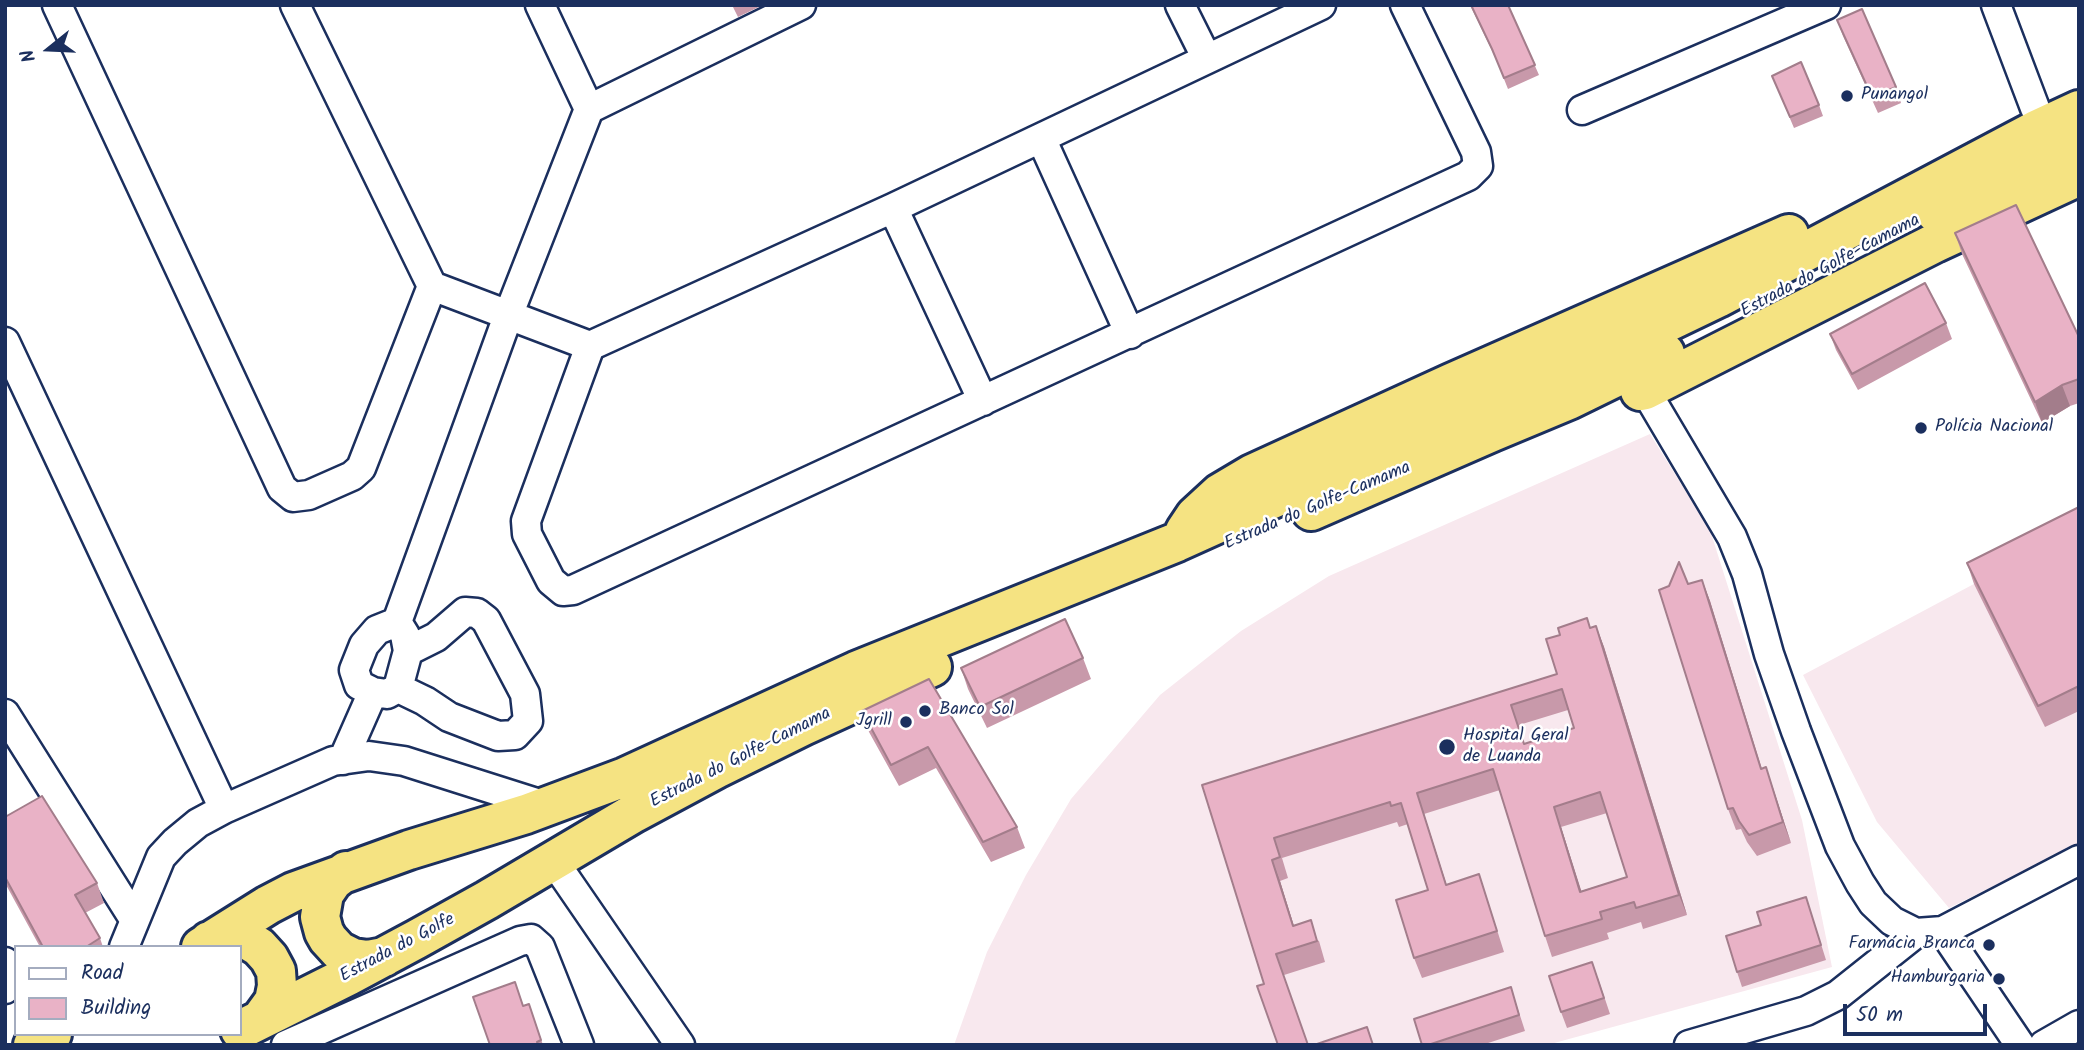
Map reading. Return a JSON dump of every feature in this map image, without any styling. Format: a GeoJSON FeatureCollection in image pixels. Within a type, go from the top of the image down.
{"type":"FeatureCollection","features":[{"type":"Feature","properties":{"kind":"highway"},"geometry":{"type":"LineString","coordinates":[[1177,542],[1195,516],[1220,493],[1252,474],[1826,218],[1985,131],[2079,88]]}},
{"type":"Feature","properties":{"kind":"highway","name":"Estrada do Golfe-Camama"},"geometry":{"type":"LineString","coordinates":[[536,810],[625,776],[856,671],[1177,542],[1612,349],[1718,298],[2024,136],[2079,110]]}},
{"type":"Feature","properties":{"kind":"highway","name":"Estrada do Golfe-Camama"},"geometry":{"type":"LineString","coordinates":[[553,860],[716,769],[903,680],[1249,538],[1569,400],[1761,306],[1952,203],[2079,143]]}},
{"type":"Feature","properties":{"kind":"highway"},"geometry":{"type":"LineString","coordinates":[[1569,400],[1650,399],[1935,243],[2079,176]]}},
{"type":"Feature","properties":{"kind":"highway"},"geometry":{"type":"LineString","coordinates":[[205,944],[293,891],[409,850],[536,810]]}},
{"type":"Feature","properties":{"kind":"highway","name":"Estrada do Golfe"},"geometry":{"type":"LineString","coordinates":[[255,1032],[487,901],[553,860]]}},
{"type":"Feature","properties":{"kind":"highway"},"geometry":{"type":"LineString","coordinates":[[346,871],[333,881],[324,894],[320,917],[324,932],[339,951],[353,958],[368,960],[384,957]]}},
{"type":"Feature","properties":{"kind":"highway"},"geometry":{"type":"LineString","coordinates":[[205,944],[231,937],[246,939],[259,947],[269,958],[275,971],[277,986],[274,1001],[255,1032]]}},
{"type":"Feature","properties":{"kind":"highway"},"geometry":{"type":"LineString","coordinates":[[33,1045],[49,1036]]}},
{"type":"Feature","properties":{"kind":"highway","name":"Estrada do Golfe"},"geometry":{"type":"LineString","coordinates":[[212,1045],[242,1036]]}},
{"type":"Feature","properties":{"kind":"street"},"geometry":{"type":"LineString","coordinates":[[57,5],[282,488],[293,498],[309,495],[352,476],[361,468],[432,286]]}},
{"type":"Feature","properties":{"kind":"street"},"geometry":{"type":"LineString","coordinates":[[295,5],[432,286],[590,346],[892,208],[1321,5]]}},
{"type":"Feature","properties":{"kind":"street"},"geometry":{"type":"LineString","coordinates":[[540,5],[589,109]]}},
{"type":"Feature","properties":{"kind":"street"},"geometry":{"type":"LineString","coordinates":[[343,760],[386,690],[408,651],[436,637],[465,612],[477,613],[486,620],[525,694],[528,721],[515,735],[498,736],[449,717],[425,701],[386,690],[359,685],[354,670],[364,645],[377,630],[397,622],[508,316],[589,109],[801,5]]}},
{"type":"Feature","properties":{"kind":"street"},"geometry":{"type":"LineString","coordinates":[[1181,5],[1207,59]]}},
{"type":"Feature","properties":{"kind":"street"},"geometry":{"type":"LineString","coordinates":[[590,346],[526,521],[527,534],[551,581],[564,591],[573,590],[1468,176],[1478,166],[1476,152],[1405,5]]}},
{"type":"Feature","properties":{"kind":"street"},"geometry":{"type":"LineString","coordinates":[[1582,110],[1826,5]]}},
{"type":"Feature","properties":{"kind":"street"},"geometry":{"type":"LineString","coordinates":[[1996,5],[2035,108]]}},
{"type":"Feature","properties":{"kind":"street"},"geometry":{"type":"LineString","coordinates":[[1041,138],[1130,334]]}},
{"type":"Feature","properties":{"kind":"street"},"geometry":{"type":"LineString","coordinates":[[892,208],[983,401]]}},
{"type":"Feature","properties":{"kind":"street"},"geometry":{"type":"LineString","coordinates":[[5,342],[224,809]]}},
{"type":"Feature","properties":{"kind":"street"},"geometry":{"type":"LineString","coordinates":[[1650,399],[1732,537],[1747,573],[1769,654],[1840,846],[1873,903],[1892,921],[1930,932],[2020,1045]]}},
{"type":"Feature","properties":{"kind":"street"},"geometry":{"type":"LineString","coordinates":[[397,622],[405,635],[408,651]]}},
{"type":"Feature","properties":{"kind":"street"},"geometry":{"type":"LineString","coordinates":[[5,715],[134,919]]}},
{"type":"Feature","properties":{"kind":"street"},"geometry":{"type":"LineString","coordinates":[[125,945],[161,858],[175,842],[190,829],[224,809],[333,761],[369,757],[404,761],[536,810]]}},
{"type":"Feature","properties":{"kind":"street"},"geometry":{"type":"LineString","coordinates":[[553,860],[680,1045]]}},
{"type":"Feature","properties":{"kind":"street"},"geometry":{"type":"LineString","coordinates":[[1689,1045],[1806,1011],[1838,995],[1930,932],[2079,860]]}},
{"type":"Feature","properties":{"kind":"street"},"geometry":{"type":"LineString","coordinates":[[255,1032],[531,939],[540,947],[579,1045]]}},
{"type":"Feature","properties":{"kind":"street"},"geometry":{"type":"LineString","coordinates":[[5,962],[9,969],[10,982],[5,989]]}},
{"type":"Feature","properties":{"kind":"street"},"geometry":{"type":"LineString","coordinates":[[2044,1045],[2079,1026]]}},
{"type":"Feature","properties":{"kind":"shaded area","name":"Hospital Geral de Luanda"},"geometry":{"type":"Polygon","coordinates":[[[1650,434],[1710,530],[1802,820],[1832,967],[1547,1045],[954,1045],[987,952],[1026,875],[1071,799],[1160,695],[1241,631],[1329,576],[1650,434]]]}},
{"type":"Feature","properties":{"kind":"shaded area"},"geometry":{"type":"Polygon","coordinates":[[[2079,528],[2079,844],[1949,908],[1877,822],[1803,675],[2079,528]]]}},
{"type":"Feature","properties":{"kind":"building"},"geometry":{"type":"Polygon","coordinates":[[[1471,5],[1508,5],[1535,65],[1504,78],[1471,5]]]}},
{"type":"Feature","properties":{"kind":"building"},"geometry":{"type":"Polygon","coordinates":[[[1862,9],[1896,87],[1872,97],[1837,20],[1862,9]]]}},
{"type":"Feature","properties":{"kind":"building"},"geometry":{"type":"Polygon","coordinates":[[[1801,62],[1819,105],[1790,117],[1772,76],[1801,62]]]}},
{"type":"Feature","properties":{"kind":"building"},"geometry":{"type":"Polygon","coordinates":[[[2016,205],[2079,337],[2079,379],[2062,385],[2035,402],[1955,233],[2016,205]]]}},
{"type":"Feature","properties":{"kind":"building"},"geometry":{"type":"Polygon","coordinates":[[[1925,283],[1946,323],[1852,374],[1830,334],[1925,283]]]}},
{"type":"Feature","properties":{"kind":"building"},"geometry":{"type":"Polygon","coordinates":[[[2079,507],[2079,686],[2038,706],[1967,563],[2079,507]]]}},
{"type":"Feature","properties":{"kind":"building"},"geometry":{"type":"Polygon","coordinates":[[[1679,562],[1688,584],[1702,580],[1761,769],[1766,767],[1783,822],[1749,835],[1733,808],[1728,809],[1659,590],[1669,586],[1679,562]]]}},
{"type":"Feature","properties":{"kind":"building"},"geometry":{"type":"Polygon","coordinates":[[[1587,618],[1590,628],[1596,626],[1679,895],[1636,908],[1634,902],[1600,912],[1602,919],[1545,936],[1493,769],[1417,793],[1446,885],[1479,874],[1497,931],[1414,958],[1396,900],[1428,890],[1401,803],[1391,806],[1390,802],[1274,838],[1280,857],[1272,860],[1293,926],[1311,920],[1317,941],[1276,954],[1308,1045],[1278,1045],[1257,986],[1264,984],[1202,785],[1557,674],[1546,639],[1560,635],[1558,628],[1587,618]],[[1562,689],[1511,705],[1524,744],[1574,728],[1562,689]],[[1600,792],[1554,807],[1580,892],[1627,877],[1600,792]]]}},
{"type":"Feature","properties":{"kind":"building"},"geometry":{"type":"Polygon","coordinates":[[[1065,619],[1083,658],[980,707],[961,668],[1065,619]]]}},
{"type":"Feature","properties":{"kind":"building"},"geometry":{"type":"Polygon","coordinates":[[[929,679],[1017,827],[983,842],[928,747],[891,765],[862,711],[929,679]]]}},
{"type":"Feature","properties":{"kind":"building"},"geometry":{"type":"Polygon","coordinates":[[[42,796],[97,883],[75,895],[100,938],[89,945],[42,945],[5,877],[5,817],[42,796]]]}},
{"type":"Feature","properties":{"kind":"building"},"geometry":{"type":"Polygon","coordinates":[[[1806,897],[1821,945],[1737,972],[1726,936],[1761,925],[1757,912],[1806,897]]]}},
{"type":"Feature","properties":{"kind":"building"},"geometry":{"type":"Polygon","coordinates":[[[1592,962],[1604,998],[1561,1012],[1549,976],[1592,962]]]}},
{"type":"Feature","properties":{"kind":"building"},"geometry":{"type":"Polygon","coordinates":[[[515,982],[523,1006],[529,1004],[541,1040],[537,1042],[538,1045],[490,1045],[473,997],[515,982]]]}},
{"type":"Feature","properties":{"kind":"building"},"geometry":{"type":"Polygon","coordinates":[[[1511,987],[1519,1015],[1422,1045],[1414,1019],[1511,987]]]}},
{"type":"Feature","properties":{"kind":"building"},"geometry":{"type":"Polygon","coordinates":[[[1367,1027],[1373,1045],[1314,1045],[1367,1027]]]}},
{"type":"Feature","properties":{"kind":"place","name":"Punangol"},"geometry":{"type":"Point","coordinates":[1847,96]}},
{"type":"Feature","properties":{"kind":"place","name":"Polícia Nacional"},"geometry":{"type":"Point","coordinates":[1921,428]}},
{"type":"Feature","properties":{"kind":"place","name":"Banco Sol"},"geometry":{"type":"Point","coordinates":[925,711]}},
{"type":"Feature","properties":{"kind":"place","name":"Jgrill"},"geometry":{"type":"Point","coordinates":[906,722]}},
{"type":"Feature","properties":{"kind":"place","name":"Hospital Geral de Luanda"},"geometry":{"type":"Point","coordinates":[1447,747]}},
{"type":"Feature","properties":{"kind":"place","name":"Farmácia Branca"},"geometry":{"type":"Point","coordinates":[1989,945]}},
{"type":"Feature","properties":{"kind":"place","name":"Hamburgaria"},"geometry":{"type":"Point","coordinates":[1999,979]}}]}
